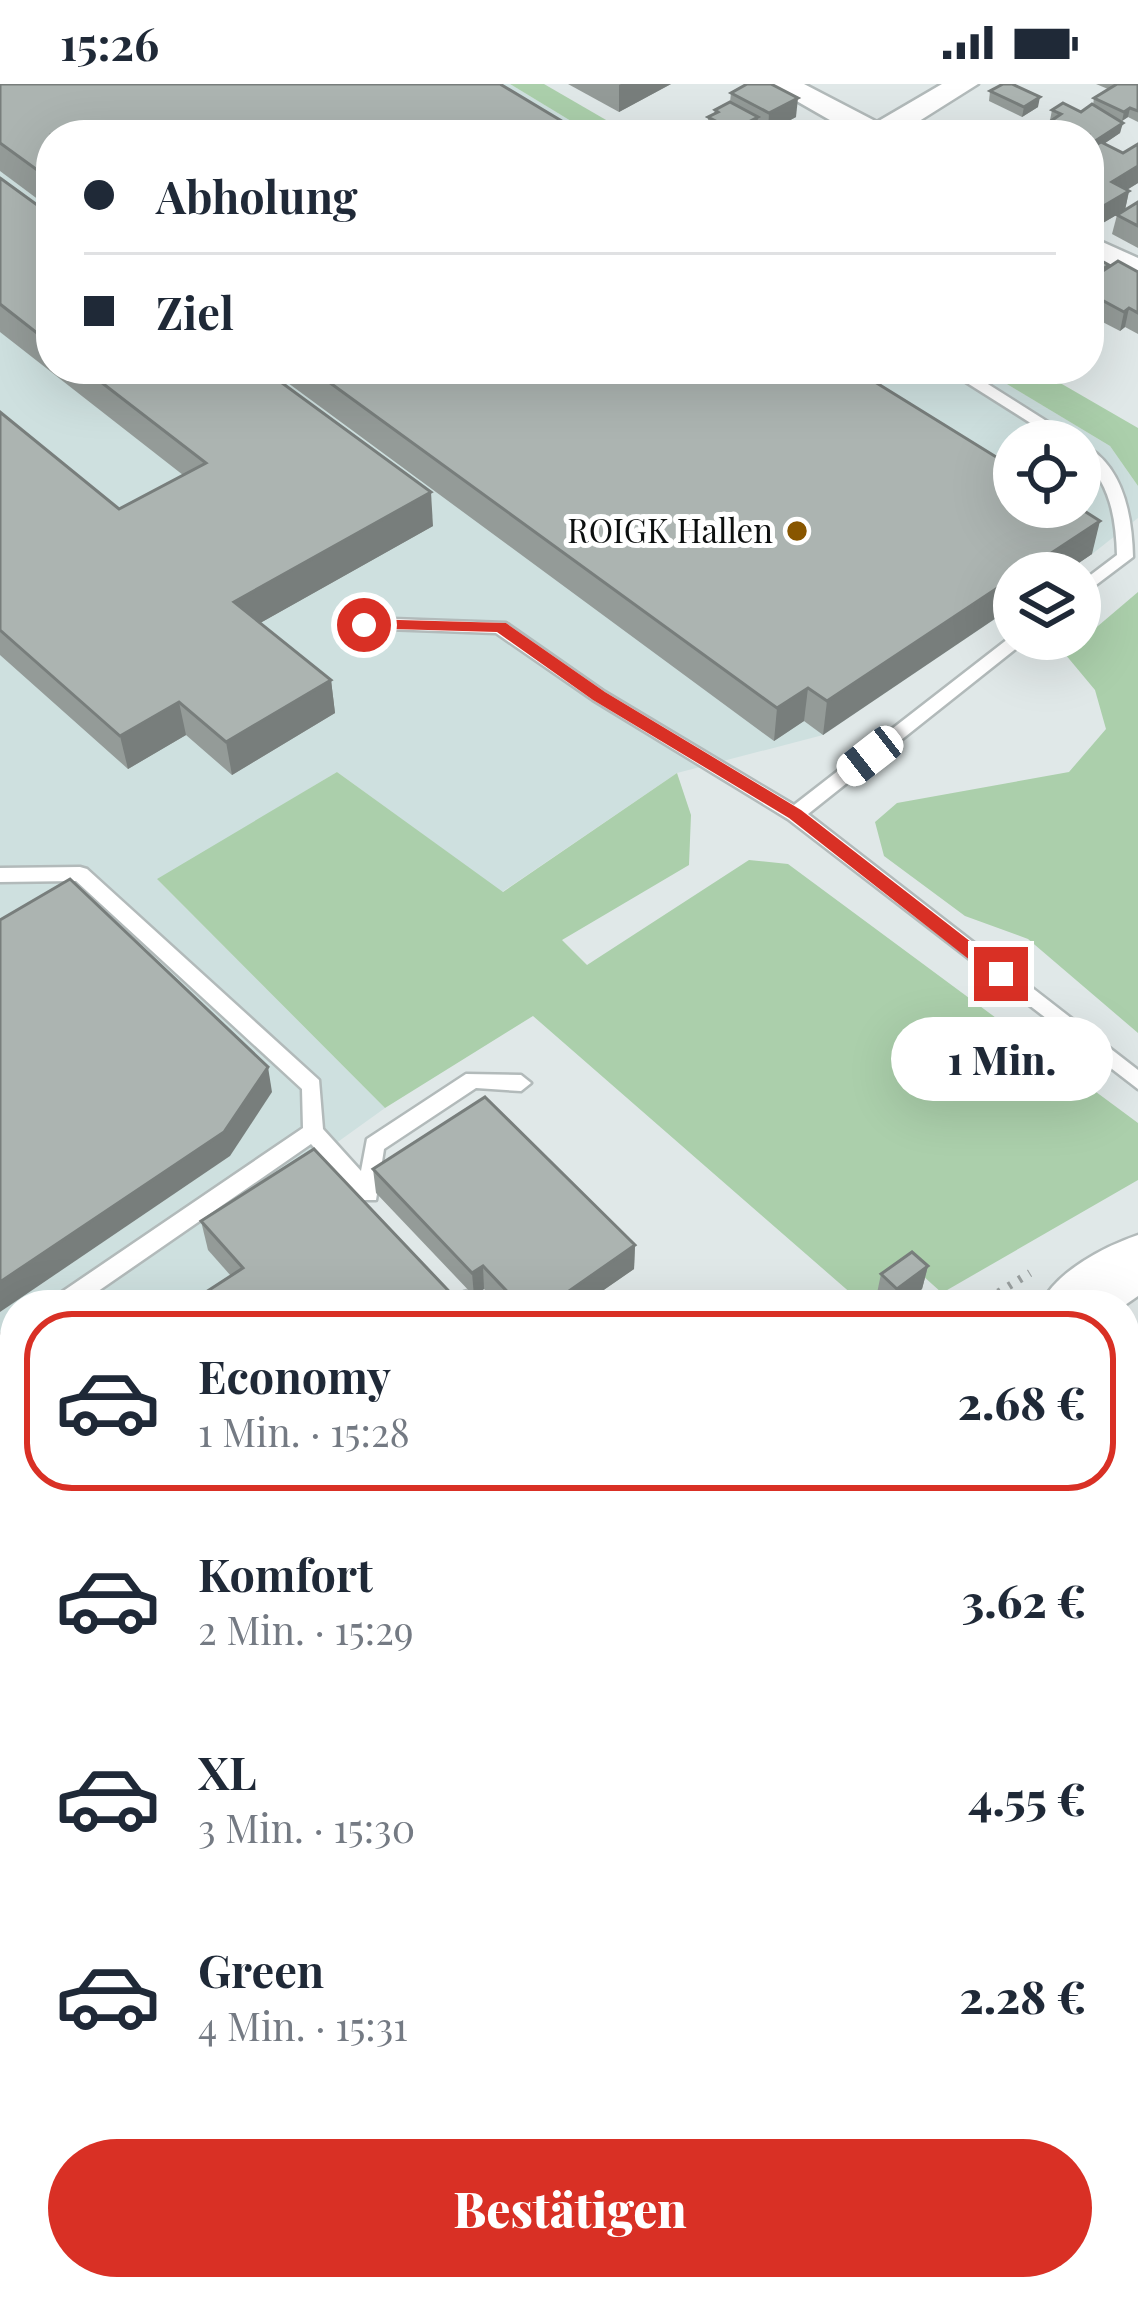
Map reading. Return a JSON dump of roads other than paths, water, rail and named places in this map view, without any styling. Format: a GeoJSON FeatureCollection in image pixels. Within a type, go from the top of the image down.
{"type":"FeatureCollection","features":[{"type":"Feature","properties":{"kind":"main road"},"geometry":{"type":"LineString","coordinates":[[1096,1290],[1138,1262]]}},
{"type":"Feature","properties":{"kind":"street"},"geometry":{"type":"LineString","coordinates":[[782,84],[851,120]]}},
{"type":"Feature","properties":{"kind":"street"},"geometry":{"type":"LineString","coordinates":[[902,120],[962,84]]}},
{"type":"Feature","properties":{"kind":"street"},"geometry":{"type":"LineString","coordinates":[[1104,253],[1138,271]]}},
{"type":"Feature","properties":{"kind":"lane"},"geometry":{"type":"LineString","coordinates":[[977,384],[1036,420]]}},
{"type":"Feature","properties":{"kind":"lane"},"geometry":{"type":"LineString","coordinates":[[1101,466],[1125,521],[1125,557],[1101,576]]}},
{"type":"Feature","properties":{"kind":"lane"},"geometry":{"type":"LineString","coordinates":[[364,625],[500,627],[599,696],[795,814],[1138,1081]]}},
{"type":"Feature","properties":{"kind":"lane"},"geometry":{"type":"LineString","coordinates":[[795,814],[993,659]]}},
{"type":"Feature","properties":{"kind":"lane"},"geometry":{"type":"LineString","coordinates":[[0,875],[80,874],[312,1086],[313,1132],[369,1195],[374,1145],[401,1124],[473,1081],[521,1083]]}},
{"type":"Feature","properties":{"kind":"lane"},"geometry":{"type":"LineString","coordinates":[[83,1290],[313,1132]]}},
{"type":"Feature","properties":{"kind":"place","name":"ROIGK Hallen"},"geometry":{"type":"Point","coordinates":[797,531]}}]}
